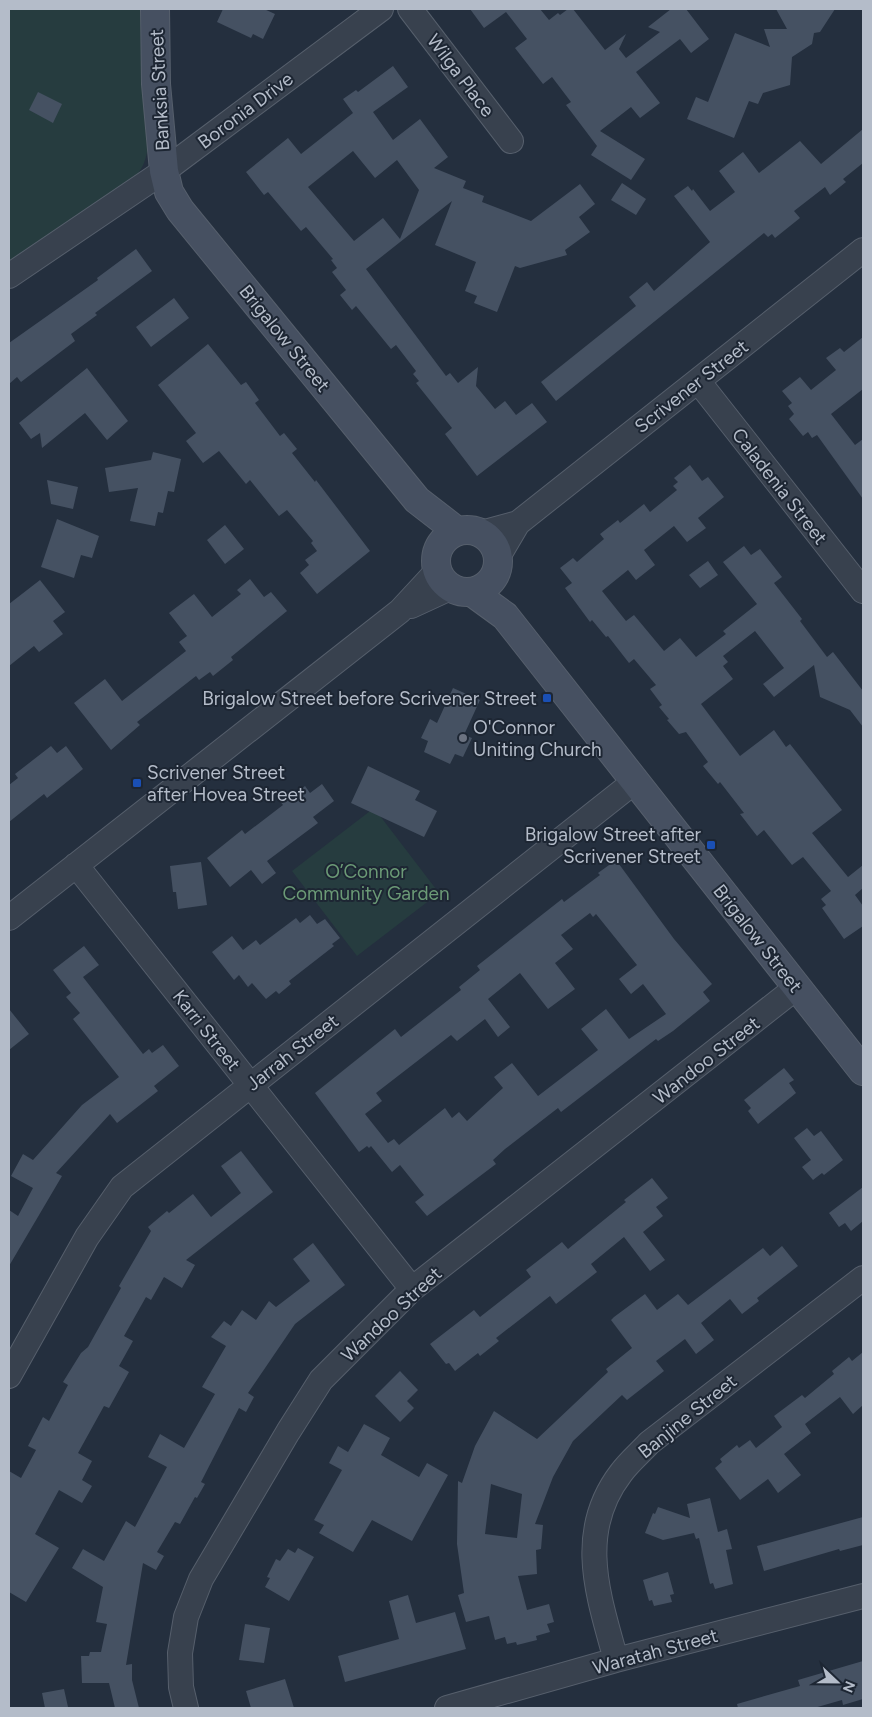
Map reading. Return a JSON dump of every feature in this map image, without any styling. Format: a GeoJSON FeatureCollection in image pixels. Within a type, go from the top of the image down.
{"type":"FeatureCollection","features":[{"type":"Feature","properties":{"kind":"street","name":"Banksia Street"},"geometry":{"type":"LineString","coordinates":[[155,9],[156,84],[164,171]]}},
{"type":"Feature","properties":{"kind":"street","name":"Boronia Drive"},"geometry":{"type":"LineString","coordinates":[[9,276],[164,171],[381,9]]}},
{"type":"Feature","properties":{"kind":"street","name":"Wilga Place"},"geometry":{"type":"LineString","coordinates":[[410,9],[511,142]]}},
{"type":"Feature","properties":{"kind":"street","name":"Brigalow Street"},"geometry":{"type":"LineString","coordinates":[[164,171],[169,192],[180,210],[418,500],[456,560],[505,616],[863,1071]]}},
{"type":"Feature","properties":{"kind":"street","name":"Scrivener Street"},"geometry":{"type":"LineString","coordinates":[[9,918],[400,611],[456,560],[518,522],[863,250]]}},
{"type":"Feature","properties":{"kind":"street","name":"Caladenia Street"},"geometry":{"type":"LineString","coordinates":[[698,380],[863,591]]}},
{"type":"Feature","properties":{"kind":"street","name":"Scrivener Street"},"geometry":{"type":"LineString","coordinates":[[497,566],[518,522]]}},
{"type":"Feature","properties":{"kind":"street","name":"Brigalow Street"},"geometry":{"type":"LineString","coordinates":[[456,560],[492,542],[505,616]]}},
{"type":"Feature","properties":{"kind":"street"},"geometry":{"type":"LineString","coordinates":[[456,560],[489,583],[497,566]]}},
{"type":"Feature","properties":{"kind":"street","name":"Jarrah Street"},"geometry":{"type":"LineString","coordinates":[[9,1376],[88,1237],[122,1187],[634,782]]}},
{"type":"Feature","properties":{"kind":"street","name":"Karri Street"},"geometry":{"type":"LineString","coordinates":[[76,865],[412,1289]]}},
{"type":"Feature","properties":{"kind":"street","name":"Wandoo Street"},"geometry":{"type":"LineString","coordinates":[[186,1708],[181,1687],[180,1653],[186,1617],[201,1579],[321,1380],[412,1289],[797,987]]}},
{"type":"Feature","properties":{"kind":"street","name":"Banjine Street"},"geometry":{"type":"LineString","coordinates":[[616,1660],[596,1586],[594,1552],[597,1526],[607,1497],[620,1474],[649,1442],[863,1278]]}},
{"type":"Feature","properties":{"kind":"street","name":"Waratah Street"},"geometry":{"type":"LineString","coordinates":[[447,1708],[616,1660],[863,1596]]}},
{"type":"Feature","properties":{"kind":"green space"},"geometry":{"type":"Polygon","coordinates":[[[9,9],[145,9],[149,136],[143,165],[125,189],[9,270],[9,9]]]}},
{"type":"Feature","properties":{"kind":"green space","name":"O’Connor Community Garden"},"geometry":{"type":"Polygon","coordinates":[[[374,808],[439,893],[357,956],[292,871],[374,808]]]}},
{"type":"Feature","properties":{"kind":"building"},"geometry":{"type":"Polygon","coordinates":[[[223,9],[264,9],[275,14],[263,39],[253,34],[251,38],[217,22],[223,9]]]}},
{"type":"Feature","properties":{"kind":"building"},"geometry":{"type":"Polygon","coordinates":[[[470,9],[540,9],[549,20],[558,13],[560,15],[568,9],[573,9],[605,50],[626,34],[619,49],[626,58],[660,32],[648,27],[671,9],[686,9],[709,39],[691,53],[680,39],[636,72],[660,103],[640,118],[631,107],[600,131],[645,159],[631,180],[591,155],[597,146],[566,105],[571,102],[552,77],[543,84],[515,48],[527,39],[506,12],[484,28],[470,9]]]}},
{"type":"Feature","properties":{"kind":"building"},"geometry":{"type":"Polygon","coordinates":[[[776,9],[835,9],[820,32],[814,33],[812,44],[792,57],[790,85],[763,93],[758,104],[749,101],[734,138],[687,119],[696,97],[708,102],[735,33],[770,47],[764,29],[787,29],[776,9]]]}},
{"type":"Feature","properties":{"kind":"building"},"geometry":{"type":"Polygon","coordinates":[[[393,66],[408,87],[373,112],[393,140],[420,119],[448,157],[434,168],[466,181],[463,188],[484,196],[482,202],[531,221],[580,184],[595,204],[579,217],[590,232],[565,250],[567,255],[520,268],[515,266],[497,312],[474,303],[477,296],[465,291],[476,262],[435,245],[452,201],[366,269],[446,376],[450,373],[458,383],[478,367],[476,386],[495,409],[505,401],[516,415],[532,403],[547,422],[477,476],[445,434],[452,428],[416,383],[419,381],[413,374],[416,371],[396,345],[391,349],[356,306],[352,310],[340,295],[346,290],[332,272],[337,268],[331,260],[333,259],[306,227],[301,231],[268,192],[264,195],[246,172],[288,138],[301,154],[353,113],[343,99],[356,90],[358,92],[393,66]],[[353,151],[308,187],[354,241],[383,218],[400,239],[419,190],[397,160],[375,178],[353,151]]]}},
{"type":"Feature","properties":{"kind":"building"},"geometry":{"type":"Polygon","coordinates":[[[38,92],[62,104],[53,123],[29,110],[38,92]]]}},
{"type":"Feature","properties":{"kind":"building"},"geometry":{"type":"Polygon","coordinates":[[[863,129],[863,163],[843,179],[846,182],[830,195],[825,187],[794,211],[800,218],[775,238],[772,234],[768,237],[764,233],[556,401],[541,382],[636,306],[629,297],[647,282],[654,291],[710,242],[674,196],[688,186],[692,191],[693,189],[710,211],[735,192],[719,171],[743,152],[759,173],[800,141],[821,164],[863,129]]]}},
{"type":"Feature","properties":{"kind":"building"},"geometry":{"type":"Polygon","coordinates":[[[622,183],[646,199],[636,215],[611,200],[622,183]]]}},
{"type":"Feature","properties":{"kind":"building"},"geometry":{"type":"Polygon","coordinates":[[[136,249],[152,271],[95,313],[97,315],[71,334],[75,341],[21,382],[17,377],[9,384],[9,343],[98,280],[97,278],[136,249]]]}},
{"type":"Feature","properties":{"kind":"building"},"geometry":{"type":"Polygon","coordinates":[[[174,298],[189,318],[151,347],[136,327],[174,298]]]}},
{"type":"Feature","properties":{"kind":"building"},"geometry":{"type":"Polygon","coordinates":[[[863,337],[863,389],[831,414],[855,445],[863,439],[863,499],[817,435],[812,438],[808,432],[803,436],[789,419],[794,414],[788,406],[792,403],[782,391],[800,377],[811,390],[836,370],[826,358],[840,348],[844,352],[863,337]]]}},
{"type":"Feature","properties":{"kind":"building"},"geometry":{"type":"Polygon","coordinates":[[[208,344],[241,385],[246,382],[259,400],[255,403],[280,436],[284,433],[297,449],[292,453],[315,482],[316,480],[370,551],[317,594],[300,573],[309,565],[305,560],[317,551],[311,543],[313,541],[287,510],[279,516],[250,480],[246,484],[219,451],[203,463],[186,441],[196,433],[158,385],[208,344]]]}},
{"type":"Feature","properties":{"kind":"building"},"geometry":{"type":"Polygon","coordinates":[[[87,368],[128,421],[107,440],[85,413],[42,448],[40,433],[31,439],[19,423],[87,368]]]}},
{"type":"Feature","properties":{"kind":"building"},"geometry":{"type":"Polygon","coordinates":[[[153,452],[181,459],[174,492],[168,491],[163,513],[158,512],[155,526],[130,521],[138,488],[109,492],[105,468],[151,460],[153,452]]]}},
{"type":"Feature","properties":{"kind":"building"},"geometry":{"type":"Polygon","coordinates":[[[690,465],[702,481],[708,477],[724,497],[698,518],[706,528],[687,542],[674,526],[644,550],[655,565],[636,580],[628,570],[602,591],[626,621],[634,615],[664,651],[680,638],[696,657],[726,634],[723,631],[757,604],[723,562],[744,546],[751,555],[760,549],[782,577],[774,583],[802,619],[800,621],[827,657],[833,652],[863,691],[863,727],[850,710],[820,697],[814,665],[774,697],[763,684],[784,668],[755,631],[723,656],[728,662],[723,666],[733,679],[701,704],[740,756],[774,730],[786,747],[790,744],[842,810],[812,833],[848,877],[863,865],[863,888],[855,895],[863,906],[863,926],[844,939],[822,908],[826,905],[821,899],[831,891],[803,857],[792,865],[764,830],[757,836],[740,814],[744,813],[720,782],[718,784],[703,766],[708,762],[686,732],[679,734],[667,720],[669,719],[659,707],[662,705],[650,689],[656,685],[634,659],[629,663],[608,636],[606,637],[592,620],[590,622],[565,588],[572,583],[560,568],[573,558],[577,562],[604,539],[600,534],[618,520],[620,523],[644,504],[650,512],[677,490],[673,486],[678,482],[674,478],[690,465]]]}},
{"type":"Feature","properties":{"kind":"building"},"geometry":{"type":"Polygon","coordinates":[[[47,480],[78,487],[73,509],[51,504],[47,480]]]}},
{"type":"Feature","properties":{"kind":"building"},"geometry":{"type":"Polygon","coordinates":[[[57,519],[99,536],[92,558],[81,555],[74,578],[41,567],[57,519]]]}},
{"type":"Feature","properties":{"kind":"building"},"geometry":{"type":"Polygon","coordinates":[[[225,525],[244,549],[225,564],[207,540],[225,525]]]}},
{"type":"Feature","properties":{"kind":"building"},"geometry":{"type":"Polygon","coordinates":[[[708,561],[718,575],[700,588],[689,575],[708,561]]]}},
{"type":"Feature","properties":{"kind":"building"},"geometry":{"type":"Polygon","coordinates":[[[250,579],[264,597],[271,592],[287,611],[231,657],[233,660],[213,676],[210,672],[199,680],[196,676],[137,722],[140,725],[111,750],[74,703],[105,679],[122,701],[186,651],[179,642],[187,636],[169,613],[194,594],[212,617],[241,594],[237,590],[250,579]]]}},
{"type":"Feature","properties":{"kind":"building"},"geometry":{"type":"Polygon","coordinates":[[[40,580],[65,612],[53,621],[63,634],[39,652],[34,646],[9,666],[9,604],[40,580]]]}},
{"type":"Feature","properties":{"kind":"building"},"geometry":{"type":"Polygon","coordinates":[[[453,688],[480,700],[464,735],[472,738],[463,757],[455,754],[450,764],[424,752],[428,741],[421,738],[430,719],[437,723],[453,688]]]}},
{"type":"Feature","properties":{"kind":"building"},"geometry":{"type":"Polygon","coordinates":[[[51,746],[57,753],[66,746],[83,769],[47,798],[44,794],[9,822],[9,785],[18,778],[15,774],[51,746]]]}},
{"type":"Feature","properties":{"kind":"building"},"geometry":{"type":"Polygon","coordinates":[[[368,766],[420,791],[415,800],[437,811],[424,837],[351,803],[368,766]]]}},
{"type":"Feature","properties":{"kind":"building"},"geometry":{"type":"Polygon","coordinates":[[[322,784],[334,801],[313,817],[318,823],[267,861],[276,873],[262,884],[251,870],[230,887],[207,858],[242,830],[245,834],[283,805],[279,800],[294,789],[297,793],[305,786],[310,793],[322,784]]]}},
{"type":"Feature","properties":{"kind":"building"},"geometry":{"type":"Polygon","coordinates":[[[616,860],[674,939],[712,984],[703,992],[710,1001],[673,1031],[658,1041],[656,1039],[561,1112],[558,1108],[505,1149],[493,1160],[496,1164],[427,1216],[415,1202],[424,1195],[400,1165],[392,1172],[371,1146],[369,1148],[367,1146],[359,1152],[315,1093],[395,1029],[401,1037],[461,990],[459,987],[480,970],[477,966],[562,899],[564,902],[600,875],[598,873],[616,860]],[[590,913],[561,935],[573,949],[555,963],[575,989],[548,1009],[520,973],[488,999],[510,1027],[498,1037],[485,1019],[457,1041],[451,1035],[376,1093],[382,1101],[365,1114],[388,1143],[394,1139],[399,1145],[445,1108],[452,1118],[459,1112],[467,1121],[503,1088],[494,1077],[512,1063],[538,1096],[598,1050],[581,1029],[606,1009],[629,1039],[666,1014],[643,984],[631,994],[619,979],[637,965],[596,914],[593,917],[590,913]]]}},
{"type":"Feature","properties":{"kind":"building"},"geometry":{"type":"Polygon","coordinates":[[[201,862],[207,905],[178,909],[176,892],[173,892],[170,866],[201,862]]]}},
{"type":"Feature","properties":{"kind":"building"},"geometry":{"type":"Polygon","coordinates":[[[310,915],[317,924],[325,919],[340,938],[332,944],[334,946],[289,981],[291,984],[279,994],[276,991],[266,999],[252,983],[248,987],[239,975],[234,980],[212,952],[232,936],[243,950],[256,940],[260,945],[296,918],[300,923],[310,915]]]}},
{"type":"Feature","properties":{"kind":"building"},"geometry":{"type":"Polygon","coordinates":[[[84,946],[99,965],[83,977],[143,1054],[149,1049],[152,1053],[163,1045],[179,1066],[154,1086],[158,1091],[117,1123],[110,1114],[56,1173],[62,1176],[9,1266],[9,1210],[18,1216],[33,1188],[11,1176],[23,1154],[33,1160],[82,1105],[119,1077],[73,1019],[80,1013],[66,997],[71,993],[53,970],[84,946]]]}},
{"type":"Feature","properties":{"kind":"building"},"geometry":{"type":"Polygon","coordinates":[[[9,1009],[29,1034],[9,1050],[9,1009]]]}},
{"type":"Feature","properties":{"kind":"building"},"geometry":{"type":"Polygon","coordinates":[[[784,1068],[794,1080],[789,1083],[796,1093],[758,1124],[748,1111],[751,1108],[744,1100],[784,1068]]]}},
{"type":"Feature","properties":{"kind":"building"},"geometry":{"type":"Polygon","coordinates":[[[807,1128],[814,1136],[821,1131],[843,1160],[824,1175],[822,1173],[813,1180],[802,1167],[811,1160],[794,1138],[807,1128]]]}},
{"type":"Feature","properties":{"kind":"building"},"geometry":{"type":"Polygon","coordinates":[[[241,1151],[273,1192],[186,1260],[195,1265],[182,1288],[164,1277],[151,1300],[146,1297],[124,1336],[133,1341],[119,1366],[129,1372],[109,1408],[104,1406],[78,1453],[92,1461],[82,1480],[92,1486],[82,1503],[59,1490],[35,1534],[59,1548],[26,1602],[9,1592],[9,1471],[21,1478],[36,1450],[28,1446],[43,1417],[49,1421],[68,1385],[63,1382],[81,1353],[88,1347],[121,1288],[119,1286],[151,1231],[148,1227],[167,1211],[169,1213],[193,1194],[211,1217],[241,1193],[221,1166],[241,1151]]]}},
{"type":"Feature","properties":{"kind":"building"},"geometry":{"type":"Polygon","coordinates":[[[652,1178],[668,1198],[656,1207],[663,1216],[643,1232],[665,1260],[650,1271],[624,1237],[591,1264],[597,1272],[556,1304],[550,1296],[496,1338],[499,1341],[480,1356],[478,1353],[455,1371],[449,1363],[446,1364],[430,1344],[474,1310],[480,1317],[531,1277],[526,1270],[562,1242],[568,1249],[626,1202],[624,1200],[652,1178]]]}},
{"type":"Feature","properties":{"kind":"building"},"geometry":{"type":"Polygon","coordinates":[[[863,1187],[863,1221],[851,1231],[845,1223],[839,1227],[829,1213],[863,1187]]]}},
{"type":"Feature","properties":{"kind":"building"},"geometry":{"type":"Polygon","coordinates":[[[313,1243],[345,1285],[295,1324],[248,1393],[254,1397],[246,1412],[239,1408],[201,1482],[205,1484],[197,1498],[195,1497],[180,1524],[175,1522],[157,1552],[164,1556],[156,1570],[143,1563],[126,1665],[132,1664],[132,1680],[139,1708],[115,1708],[109,1683],[82,1683],[81,1656],[89,1656],[90,1652],[101,1652],[107,1624],[96,1622],[103,1587],[72,1568],[83,1549],[104,1561],[126,1521],[135,1527],[167,1467],[148,1457],[160,1434],[184,1448],[215,1394],[202,1387],[226,1346],[211,1337],[224,1321],[231,1326],[242,1310],[256,1320],[269,1301],[276,1307],[310,1281],[293,1259],[313,1243]]]}},
{"type":"Feature","properties":{"kind":"building"},"geometry":{"type":"Polygon","coordinates":[[[782,1246],[798,1266],[757,1298],[759,1301],[742,1314],[730,1299],[701,1323],[714,1340],[696,1354],[685,1339],[656,1361],[664,1371],[627,1400],[622,1395],[573,1441],[553,1477],[535,1524],[543,1525],[541,1549],[536,1550],[537,1574],[518,1576],[527,1610],[549,1604],[554,1622],[547,1624],[550,1632],[536,1636],[537,1640],[517,1645],[516,1642],[507,1644],[505,1637],[495,1640],[489,1616],[466,1622],[458,1595],[464,1593],[457,1544],[458,1481],[462,1483],[475,1446],[494,1411],[537,1439],[608,1372],[606,1369],[632,1348],[611,1320],[614,1317],[645,1294],[657,1310],[678,1294],[688,1305],[763,1248],[770,1256],[782,1246]],[[491,1484],[485,1534],[517,1538],[522,1494],[491,1484]]]}},
{"type":"Feature","properties":{"kind":"building"},"geometry":{"type":"Polygon","coordinates":[[[863,1352],[863,1405],[853,1414],[840,1397],[805,1424],[811,1433],[784,1454],[801,1475],[778,1493],[768,1479],[740,1500],[715,1468],[722,1462],[720,1459],[737,1445],[739,1448],[750,1440],[756,1448],[782,1427],[774,1416],[802,1395],[805,1398],[834,1374],[832,1371],[849,1357],[852,1361],[863,1352]]]}},
{"type":"Feature","properties":{"kind":"building"},"geometry":{"type":"Polygon","coordinates":[[[400,1371],[418,1390],[407,1401],[414,1408],[400,1422],[375,1396],[400,1371]]]}},
{"type":"Feature","properties":{"kind":"building"},"geometry":{"type":"Polygon","coordinates":[[[364,1424],[390,1438],[381,1455],[419,1477],[427,1463],[448,1475],[412,1541],[372,1520],[353,1552],[319,1533],[324,1525],[314,1520],[342,1470],[329,1463],[338,1446],[348,1452],[364,1424]]]}},
{"type":"Feature","properties":{"kind":"building"},"geometry":{"type":"Polygon","coordinates":[[[710,1498],[718,1532],[727,1529],[732,1549],[726,1550],[733,1584],[715,1589],[713,1583],[710,1584],[699,1538],[696,1539],[694,1533],[663,1540],[645,1533],[653,1513],[655,1514],[658,1507],[690,1518],[687,1504],[710,1498]]]}},
{"type":"Feature","properties":{"kind":"building"},"geometry":{"type":"Polygon","coordinates":[[[863,1517],[863,1545],[840,1551],[839,1549],[764,1571],[757,1546],[863,1517]]]}},
{"type":"Feature","properties":{"kind":"building"},"geometry":{"type":"Polygon","coordinates":[[[298,1548],[314,1557],[289,1601],[265,1587],[270,1578],[267,1577],[276,1559],[280,1561],[288,1549],[295,1553],[298,1548]]]}},
{"type":"Feature","properties":{"kind":"building"},"geometry":{"type":"Polygon","coordinates":[[[668,1572],[674,1594],[670,1595],[672,1602],[654,1606],[652,1600],[649,1601],[643,1580],[668,1572]]]}},
{"type":"Feature","properties":{"kind":"building"},"geometry":{"type":"Polygon","coordinates":[[[408,1595],[416,1623],[455,1612],[466,1649],[345,1682],[338,1656],[399,1639],[389,1601],[408,1595]]]}},
{"type":"Feature","properties":{"kind":"building"},"geometry":{"type":"Polygon","coordinates":[[[245,1624],[270,1628],[264,1663],[239,1660],[245,1624]]]}},
{"type":"Feature","properties":{"kind":"building"},"geometry":{"type":"Polygon","coordinates":[[[863,1661],[863,1699],[843,1705],[842,1700],[814,1708],[738,1708],[737,1704],[800,1686],[798,1680],[863,1661]]]}},
{"type":"Feature","properties":{"kind":"building"},"geometry":{"type":"Polygon","coordinates":[[[285,1679],[294,1708],[251,1708],[246,1691],[285,1679]]]}},
{"type":"Feature","properties":{"kind":"building"},"geometry":{"type":"Polygon","coordinates":[[[64,1689],[68,1707],[45,1708],[42,1693],[64,1689]]]}},
{"type":"Feature","properties":{"kind":"place","name":"Brigalow Street before Scrivener Street"},"geometry":{"type":"Point","coordinates":[547,698]}},
{"type":"Feature","properties":{"kind":"place","name":"O'Connor Uniting Church"},"geometry":{"type":"Point","coordinates":[463,738]}},
{"type":"Feature","properties":{"kind":"place","name":"Scrivener Street after Hovea Street"},"geometry":{"type":"Point","coordinates":[137,783]}},
{"type":"Feature","properties":{"kind":"place","name":"Brigalow Street after Scrivener Street"},"geometry":{"type":"Point","coordinates":[711,845]}}]}
